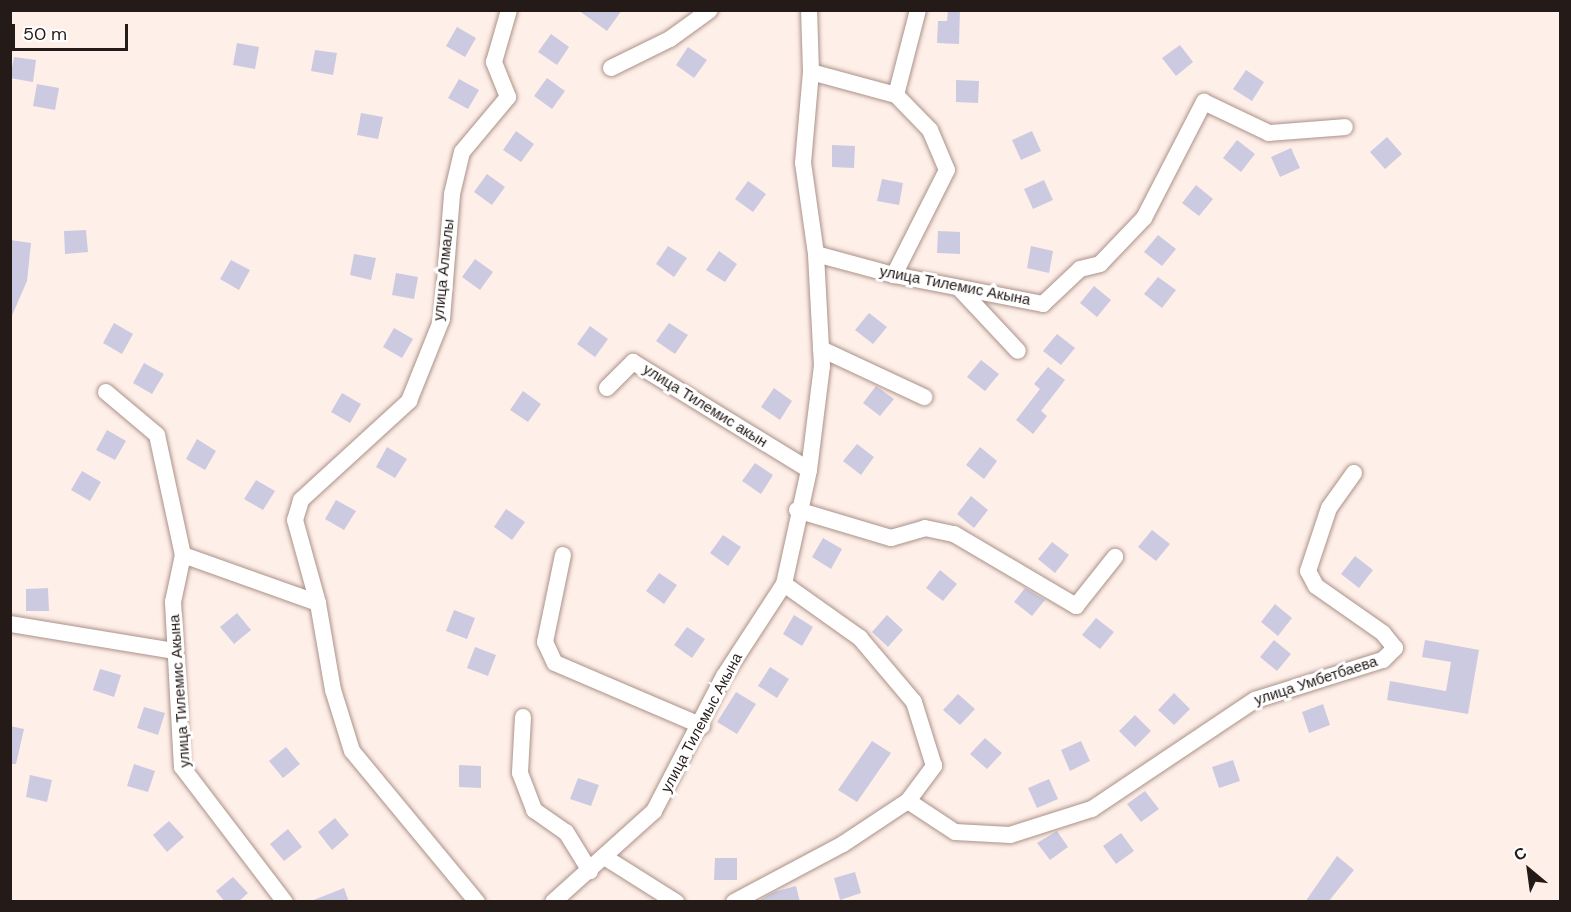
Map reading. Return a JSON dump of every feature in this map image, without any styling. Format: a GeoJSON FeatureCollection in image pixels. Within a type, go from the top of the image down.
{"type":"FeatureCollection","features":[{"type":"Feature","properties":{"kind":"street","name":"улица Алмалы"},"geometry":{"type":"LineString","coordinates":[[318,603],[295,520],[301,500],[409,401],[442,319],[452,194],[462,152],[508,97],[494,62],[509,10]]}},
{"type":"Feature","properties":{"kind":"street"},"geometry":{"type":"LineString","coordinates":[[611,68],[670,39],[710,10]]}},
{"type":"Feature","properties":{"kind":"street","name":"улица Тилемыс Акына"},"geometry":{"type":"LineString","coordinates":[[553,902],[606,858],[654,811],[702,726],[724,676],[784,584],[797,510],[808,470],[821,349],[816,254],[803,163],[811,72],[809,10]]}},
{"type":"Feature","properties":{"kind":"street"},"geometry":{"type":"LineString","coordinates":[[896,95],[918,10]]}},
{"type":"Feature","properties":{"kind":"street"},"geometry":{"type":"LineString","coordinates":[[811,72],[896,95],[930,130],[947,170],[894,275]]}},
{"type":"Feature","properties":{"kind":"street","name":"улица Тилемис Акына"},"geometry":{"type":"LineString","coordinates":[[816,254],[894,275],[1042,304],[1080,269],[1100,264],[1144,218],[1204,102],[1269,133],[1345,127]]}},
{"type":"Feature","properties":{"kind":"street"},"geometry":{"type":"LineString","coordinates":[[959,288],[1018,351]]}},
{"type":"Feature","properties":{"kind":"street"},"geometry":{"type":"LineString","coordinates":[[821,349],[924,397]]}},
{"type":"Feature","properties":{"kind":"street","name":"улица Тилемис акын"},"geometry":{"type":"LineString","coordinates":[[607,388],[633,362],[808,470]]}},
{"type":"Feature","properties":{"kind":"street"},"geometry":{"type":"LineString","coordinates":[[106,392],[158,435],[183,555],[318,603],[333,690],[352,751],[477,902]]}},
{"type":"Feature","properties":{"kind":"street","name":"улица Умбетбаева"},"geometry":{"type":"LineString","coordinates":[[908,801],[956,832],[1010,835],[1092,809],[1255,700],[1383,660],[1395,648],[1383,633],[1316,586],[1308,571],[1329,508],[1354,473]]}},
{"type":"Feature","properties":{"kind":"street"},"geometry":{"type":"LineString","coordinates":[[797,510],[891,538],[925,528],[954,534],[1076,606],[1115,557]]}},
{"type":"Feature","properties":{"kind":"street","name":"улица Тилемис Акына"},"geometry":{"type":"LineString","coordinates":[[183,555],[173,602],[182,767],[285,902]]}},
{"type":"Feature","properties":{"kind":"street"},"geometry":{"type":"LineString","coordinates":[[563,555],[545,642],[555,663],[702,726]]}},
{"type":"Feature","properties":{"kind":"street"},"geometry":{"type":"LineString","coordinates":[[734,902],[843,844],[908,801],[934,766],[914,702],[860,638],[784,584]]}},
{"type":"Feature","properties":{"kind":"street"},"geometry":{"type":"LineString","coordinates":[[10,624],[175,651]]}},
{"type":"Feature","properties":{"kind":"street"},"geometry":{"type":"LineString","coordinates":[[523,717],[520,773],[534,810],[566,832],[590,871]]}},
{"type":"Feature","properties":{"kind":"street"},"geometry":{"type":"LineString","coordinates":[[606,858],[676,902]]}},
{"type":"Feature","properties":{"kind":"building"},"geometry":{"type":"Polygon","coordinates":[[[578,10],[622,10],[607,31],[578,10]]]}},
{"type":"Feature","properties":{"kind":"building"},"geometry":{"type":"Polygon","coordinates":[[[948,10],[960,10],[959,44],[937,43],[938,21],[947,21],[948,10]]]}},
{"type":"Feature","properties":{"kind":"building"},"geometry":{"type":"Polygon","coordinates":[[[457,27],[476,38],[465,57],[446,46],[457,27]]]}},
{"type":"Feature","properties":{"kind":"building"},"geometry":{"type":"Polygon","coordinates":[[[551,34],[569,47],[557,65],[538,52],[551,34]]]}},
{"type":"Feature","properties":{"kind":"building"},"geometry":{"type":"Polygon","coordinates":[[[237,43],[259,47],[255,69],[233,65],[237,43]]]}},
{"type":"Feature","properties":{"kind":"building"},"geometry":{"type":"Polygon","coordinates":[[[1180,45],[1193,62],[1176,76],[1162,58],[1180,45]]]}},
{"type":"Feature","properties":{"kind":"building"},"geometry":{"type":"Polygon","coordinates":[[[688,47],[707,60],[694,78],[676,65],[688,47]]]}},
{"type":"Feature","properties":{"kind":"building"},"geometry":{"type":"Polygon","coordinates":[[[315,50],[337,53],[333,75],[311,71],[315,50]]]}},
{"type":"Feature","properties":{"kind":"building"},"geometry":{"type":"Polygon","coordinates":[[[14,57],[36,60],[33,82],[10,78],[14,57]]]}},
{"type":"Feature","properties":{"kind":"building"},"geometry":{"type":"Polygon","coordinates":[[[1246,70],[1264,82],[1252,101],[1233,89],[1246,70]]]}},
{"type":"Feature","properties":{"kind":"building"},"geometry":{"type":"Polygon","coordinates":[[[547,78],[565,91],[552,109],[534,96],[547,78]]]}},
{"type":"Feature","properties":{"kind":"building"},"geometry":{"type":"Polygon","coordinates":[[[459,79],[479,90],[468,109],[448,98],[459,79]]]}},
{"type":"Feature","properties":{"kind":"building"},"geometry":{"type":"Polygon","coordinates":[[[956,80],[979,81],[978,103],[956,102],[956,80]]]}},
{"type":"Feature","properties":{"kind":"building"},"geometry":{"type":"Polygon","coordinates":[[[37,84],[59,88],[55,110],[33,106],[37,84]]]}},
{"type":"Feature","properties":{"kind":"building"},"geometry":{"type":"Polygon","coordinates":[[[361,113],[383,117],[378,139],[357,135],[361,113]]]}},
{"type":"Feature","properties":{"kind":"building"},"geometry":{"type":"Polygon","coordinates":[[[516,131],[534,144],[521,162],[503,150],[516,131]]]}},
{"type":"Feature","properties":{"kind":"building"},"geometry":{"type":"Polygon","coordinates":[[[1032,131],[1041,151],[1021,160],[1012,140],[1032,131]]]}},
{"type":"Feature","properties":{"kind":"building"},"geometry":{"type":"Polygon","coordinates":[[[1387,137],[1402,154],[1385,169],[1370,152],[1387,137]]]}},
{"type":"Feature","properties":{"kind":"building"},"geometry":{"type":"Polygon","coordinates":[[[1237,140],[1255,154],[1241,172],[1223,158],[1237,140]]]}},
{"type":"Feature","properties":{"kind":"building"},"geometry":{"type":"Polygon","coordinates":[[[832,145],[855,146],[854,168],[832,167],[832,145]]]}},
{"type":"Feature","properties":{"kind":"building"},"geometry":{"type":"Polygon","coordinates":[[[1291,148],[1300,168],[1280,177],[1271,157],[1291,148]]]}},
{"type":"Feature","properties":{"kind":"building"},"geometry":{"type":"Polygon","coordinates":[[[487,174],[505,187],[492,205],[474,192],[487,174]]]}},
{"type":"Feature","properties":{"kind":"building"},"geometry":{"type":"Polygon","coordinates":[[[882,179],[903,183],[899,205],[877,201],[882,179]]]}},
{"type":"Feature","properties":{"kind":"building"},"geometry":{"type":"Polygon","coordinates":[[[1044,180],[1053,200],[1033,209],[1024,189],[1044,180]]]}},
{"type":"Feature","properties":{"kind":"building"},"geometry":{"type":"Polygon","coordinates":[[[748,181],[766,194],[753,212],[735,199],[748,181]]]}},
{"type":"Feature","properties":{"kind":"building"},"geometry":{"type":"Polygon","coordinates":[[[1196,185],[1213,199],[1199,216],[1182,203],[1196,185]]]}},
{"type":"Feature","properties":{"kind":"building"},"geometry":{"type":"Polygon","coordinates":[[[86,230],[88,252],[65,254],[64,231],[86,230]]]}},
{"type":"Feature","properties":{"kind":"building"},"geometry":{"type":"Polygon","coordinates":[[[938,231],[960,232],[960,254],[937,253],[938,231]]]}},
{"type":"Feature","properties":{"kind":"building"},"geometry":{"type":"Polygon","coordinates":[[[1158,235],[1176,249],[1162,266],[1144,252],[1158,235]]]}},
{"type":"Feature","properties":{"kind":"building"},"geometry":{"type":"Polygon","coordinates":[[[10,240],[31,243],[27,281],[10,320],[10,240]]]}},
{"type":"Feature","properties":{"kind":"building"},"geometry":{"type":"Polygon","coordinates":[[[668,246],[687,258],[674,277],[656,264],[668,246]]]}},
{"type":"Feature","properties":{"kind":"building"},"geometry":{"type":"Polygon","coordinates":[[[1031,246],[1053,251],[1049,273],[1027,268],[1031,246]]]}},
{"type":"Feature","properties":{"kind":"building"},"geometry":{"type":"Polygon","coordinates":[[[719,251],[737,264],[725,282],[706,270],[719,251]]]}},
{"type":"Feature","properties":{"kind":"building"},"geometry":{"type":"Polygon","coordinates":[[[354,254],[376,258],[371,280],[350,275],[354,254]]]}},
{"type":"Feature","properties":{"kind":"building"},"geometry":{"type":"Polygon","coordinates":[[[475,259],[493,272],[480,290],[462,277],[475,259]]]}},
{"type":"Feature","properties":{"kind":"building"},"geometry":{"type":"Polygon","coordinates":[[[231,260],[250,270],[239,290],[220,279],[231,260]]]}},
{"type":"Feature","properties":{"kind":"building"},"geometry":{"type":"Polygon","coordinates":[[[396,273],[418,277],[414,299],[392,295],[396,273]]]}},
{"type":"Feature","properties":{"kind":"building"},"geometry":{"type":"Polygon","coordinates":[[[1158,277],[1176,290],[1162,308],[1144,294],[1158,277]]]}},
{"type":"Feature","properties":{"kind":"building"},"geometry":{"type":"Polygon","coordinates":[[[1094,286],[1111,300],[1097,317],[1080,303],[1094,286]]]}},
{"type":"Feature","properties":{"kind":"building"},"geometry":{"type":"Polygon","coordinates":[[[869,313],[887,327],[873,344],[855,330],[869,313]]]}},
{"type":"Feature","properties":{"kind":"building"},"geometry":{"type":"Polygon","coordinates":[[[114,323],[133,334],[122,354],[103,343],[114,323]]]}},
{"type":"Feature","properties":{"kind":"building"},"geometry":{"type":"Polygon","coordinates":[[[669,323],[688,335],[675,354],[656,341],[669,323]]]}},
{"type":"Feature","properties":{"kind":"building"},"geometry":{"type":"Polygon","coordinates":[[[590,326],[608,339],[595,357],[577,344],[590,326]]]}},
{"type":"Feature","properties":{"kind":"building"},"geometry":{"type":"Polygon","coordinates":[[[394,328],[413,339],[402,358],[383,347],[394,328]]]}},
{"type":"Feature","properties":{"kind":"building"},"geometry":{"type":"Polygon","coordinates":[[[1057,334],[1075,348],[1061,365],[1043,351],[1057,334]]]}},
{"type":"Feature","properties":{"kind":"building"},"geometry":{"type":"Polygon","coordinates":[[[981,360],[999,374],[985,391],[967,377],[981,360]]]}},
{"type":"Feature","properties":{"kind":"building"},"geometry":{"type":"Polygon","coordinates":[[[144,363],[164,374],[152,394],[133,383],[144,363]]]}},
{"type":"Feature","properties":{"kind":"building"},"geometry":{"type":"Polygon","coordinates":[[[1048,367],[1065,380],[1041,411],[1047,416],[1033,434],[1016,420],[1040,389],[1034,384],[1048,367]]]}},
{"type":"Feature","properties":{"kind":"building"},"geometry":{"type":"Polygon","coordinates":[[[876,386],[894,399],[880,416],[863,403],[876,386]]]}},
{"type":"Feature","properties":{"kind":"building"},"geometry":{"type":"Polygon","coordinates":[[[774,388],[792,401],[780,420],[761,407],[774,388]]]}},
{"type":"Feature","properties":{"kind":"building"},"geometry":{"type":"Polygon","coordinates":[[[523,391],[541,404],[528,422],[510,410],[523,391]]]}},
{"type":"Feature","properties":{"kind":"building"},"geometry":{"type":"Polygon","coordinates":[[[342,393],[361,404],[350,423],[331,412],[342,393]]]}},
{"type":"Feature","properties":{"kind":"building"},"geometry":{"type":"Polygon","coordinates":[[[107,430],[126,441],[115,460],[96,450],[107,430]]]}},
{"type":"Feature","properties":{"kind":"building"},"geometry":{"type":"Polygon","coordinates":[[[197,439],[216,451],[205,470],[186,459],[197,439]]]}},
{"type":"Feature","properties":{"kind":"building"},"geometry":{"type":"Polygon","coordinates":[[[857,444],[874,457],[861,475],[843,461],[857,444]]]}},
{"type":"Feature","properties":{"kind":"building"},"geometry":{"type":"Polygon","coordinates":[[[387,447],[407,459],[395,478],[376,467],[387,447]]]}},
{"type":"Feature","properties":{"kind":"building"},"geometry":{"type":"Polygon","coordinates":[[[980,447],[997,461],[984,479],[966,465],[980,447]]]}},
{"type":"Feature","properties":{"kind":"building"},"geometry":{"type":"Polygon","coordinates":[[[755,463],[773,475],[761,494],[742,481],[755,463]]]}},
{"type":"Feature","properties":{"kind":"building"},"geometry":{"type":"Polygon","coordinates":[[[82,471],[101,482],[90,501],[71,490],[82,471]]]}},
{"type":"Feature","properties":{"kind":"building"},"geometry":{"type":"Polygon","coordinates":[[[256,480],[275,491],[263,510],[244,499],[256,480]]]}},
{"type":"Feature","properties":{"kind":"building"},"geometry":{"type":"Polygon","coordinates":[[[971,496],[988,510],[974,528],[957,514],[971,496]]]}},
{"type":"Feature","properties":{"kind":"building"},"geometry":{"type":"Polygon","coordinates":[[[336,500],[356,511],[344,530],[325,519],[336,500]]]}},
{"type":"Feature","properties":{"kind":"building"},"geometry":{"type":"Polygon","coordinates":[[[506,509],[525,522],[512,540],[494,527],[506,509]]]}},
{"type":"Feature","properties":{"kind":"building"},"geometry":{"type":"Polygon","coordinates":[[[1152,530],[1170,544],[1156,561],[1138,547],[1152,530]]]}},
{"type":"Feature","properties":{"kind":"building"},"geometry":{"type":"Polygon","coordinates":[[[723,535],[741,547],[728,566],[710,553],[723,535]]]}},
{"type":"Feature","properties":{"kind":"building"},"geometry":{"type":"Polygon","coordinates":[[[823,538],[842,549],[831,569],[812,557],[823,538]]]}},
{"type":"Feature","properties":{"kind":"building"},"geometry":{"type":"Polygon","coordinates":[[[1052,542],[1069,555],[1055,573],[1038,559],[1052,542]]]}},
{"type":"Feature","properties":{"kind":"building"},"geometry":{"type":"Polygon","coordinates":[[[1355,556],[1373,570],[1359,588],[1341,574],[1355,556]]]}},
{"type":"Feature","properties":{"kind":"building"},"geometry":{"type":"Polygon","coordinates":[[[940,570],[957,584],[943,601],[926,588],[940,570]]]}},
{"type":"Feature","properties":{"kind":"building"},"geometry":{"type":"Polygon","coordinates":[[[659,573],[677,585],[664,604],[646,591],[659,573]]]}},
{"type":"Feature","properties":{"kind":"building"},"geometry":{"type":"Polygon","coordinates":[[[48,588],[49,611],[26,611],[26,589],[48,588]]]}},
{"type":"Feature","properties":{"kind":"building"},"geometry":{"type":"Polygon","coordinates":[[[1025,588],[1045,600],[1032,616],[1014,602],[1025,588]]]}},
{"type":"Feature","properties":{"kind":"building"},"geometry":{"type":"Polygon","coordinates":[[[1275,604],[1292,618],[1278,636],[1261,622],[1275,604]]]}},
{"type":"Feature","properties":{"kind":"building"},"geometry":{"type":"Polygon","coordinates":[[[454,610],[475,618],[467,639],[446,631],[454,610]]]}},
{"type":"Feature","properties":{"kind":"building"},"geometry":{"type":"Polygon","coordinates":[[[237,613],[251,630],[234,644],[220,627],[237,613]]]}},
{"type":"Feature","properties":{"kind":"building"},"geometry":{"type":"Polygon","coordinates":[[[794,615],[813,627],[802,646],[783,634],[794,615]]]}},
{"type":"Feature","properties":{"kind":"building"},"geometry":{"type":"Polygon","coordinates":[[[887,615],[903,630],[888,647],[872,632],[887,615]]]}},
{"type":"Feature","properties":{"kind":"building"},"geometry":{"type":"Polygon","coordinates":[[[1096,618],[1114,632],[1100,649],[1082,635],[1096,618]]]}},
{"type":"Feature","properties":{"kind":"building"},"geometry":{"type":"Polygon","coordinates":[[[687,627],[705,639],[692,658],[674,645],[687,627]]]}},
{"type":"Feature","properties":{"kind":"building"},"geometry":{"type":"Polygon","coordinates":[[[1274,640],[1291,654],[1277,671],[1260,657],[1274,640]]]}},
{"type":"Feature","properties":{"kind":"building"},"geometry":{"type":"Polygon","coordinates":[[[1425,640],[1479,650],[1468,714],[1387,700],[1390,681],[1446,691],[1451,662],[1422,657],[1425,640]]]}},
{"type":"Feature","properties":{"kind":"building"},"geometry":{"type":"Polygon","coordinates":[[[475,647],[496,655],[488,676],[467,668],[475,647]]]}},
{"type":"Feature","properties":{"kind":"building"},"geometry":{"type":"Polygon","coordinates":[[[770,667],[789,679],[777,698],[758,686],[770,667]]]}},
{"type":"Feature","properties":{"kind":"building"},"geometry":{"type":"Polygon","coordinates":[[[100,669],[121,675],[114,697],[93,690],[100,669]]]}},
{"type":"Feature","properties":{"kind":"building"},"geometry":{"type":"Polygon","coordinates":[[[736,692],[756,704],[737,734],[717,722],[736,692]]]}},
{"type":"Feature","properties":{"kind":"building"},"geometry":{"type":"Polygon","coordinates":[[[1174,693],[1190,709],[1174,725],[1158,710],[1174,693]]]}},
{"type":"Feature","properties":{"kind":"building"},"geometry":{"type":"Polygon","coordinates":[[[958,694],[975,709],[960,725],[943,710],[958,694]]]}},
{"type":"Feature","properties":{"kind":"building"},"geometry":{"type":"Polygon","coordinates":[[[1323,704],[1330,725],[1309,733],[1302,712],[1323,704]]]}},
{"type":"Feature","properties":{"kind":"building"},"geometry":{"type":"Polygon","coordinates":[[[144,707],[165,713],[158,735],[137,728],[144,707]]]}},
{"type":"Feature","properties":{"kind":"building"},"geometry":{"type":"Polygon","coordinates":[[[1135,715],[1151,731],[1135,747],[1119,731],[1135,715]]]}},
{"type":"Feature","properties":{"kind":"building"},"geometry":{"type":"Polygon","coordinates":[[[10,726],[24,729],[16,764],[10,764],[10,726]]]}},
{"type":"Feature","properties":{"kind":"building"},"geometry":{"type":"Polygon","coordinates":[[[985,738],[1002,753],[987,769],[970,754],[985,738]]]}},
{"type":"Feature","properties":{"kind":"building"},"geometry":{"type":"Polygon","coordinates":[[[872,741],[891,753],[857,802],[838,790],[872,741]]]}},
{"type":"Feature","properties":{"kind":"building"},"geometry":{"type":"Polygon","coordinates":[[[1081,741],[1090,761],[1070,771],[1061,750],[1081,741]]]}},
{"type":"Feature","properties":{"kind":"building"},"geometry":{"type":"Polygon","coordinates":[[[286,747],[300,764],[283,778],[269,761],[286,747]]]}},
{"type":"Feature","properties":{"kind":"building"},"geometry":{"type":"Polygon","coordinates":[[[1233,760],[1240,781],[1219,788],[1212,767],[1233,760]]]}},
{"type":"Feature","properties":{"kind":"building"},"geometry":{"type":"Polygon","coordinates":[[[134,764],[155,771],[148,792],[127,786],[134,764]]]}},
{"type":"Feature","properties":{"kind":"building"},"geometry":{"type":"Polygon","coordinates":[[[459,765],[481,766],[481,788],[459,787],[459,765]]]}},
{"type":"Feature","properties":{"kind":"building"},"geometry":{"type":"Polygon","coordinates":[[[30,775],[52,780],[47,802],[26,797],[30,775]]]}},
{"type":"Feature","properties":{"kind":"building"},"geometry":{"type":"Polygon","coordinates":[[[578,778],[599,785],[591,806],[570,799],[578,778]]]}},
{"type":"Feature","properties":{"kind":"building"},"geometry":{"type":"Polygon","coordinates":[[[1049,779],[1058,799],[1037,808],[1028,788],[1049,779]]]}},
{"type":"Feature","properties":{"kind":"building"},"geometry":{"type":"Polygon","coordinates":[[[1145,791],[1159,809],[1141,822],[1127,804],[1145,791]]]}},
{"type":"Feature","properties":{"kind":"building"},"geometry":{"type":"Polygon","coordinates":[[[335,818],[349,835],[332,850],[318,832],[335,818]]]}},
{"type":"Feature","properties":{"kind":"building"},"geometry":{"type":"Polygon","coordinates":[[[169,821],[184,837],[167,852],[153,835],[169,821]]]}},
{"type":"Feature","properties":{"kind":"building"},"geometry":{"type":"Polygon","coordinates":[[[288,829],[302,847],[284,861],[270,844],[288,829]]]}},
{"type":"Feature","properties":{"kind":"building"},"geometry":{"type":"Polygon","coordinates":[[[1057,831],[1068,847],[1050,860],[1037,843],[1057,831]]]}},
{"type":"Feature","properties":{"kind":"building"},"geometry":{"type":"Polygon","coordinates":[[[1121,833],[1134,851],[1116,864],[1103,846],[1121,833]]]}},
{"type":"Feature","properties":{"kind":"building"},"geometry":{"type":"Polygon","coordinates":[[[1337,856],[1354,870],[1328,902],[1305,902],[1337,856]]]}},
{"type":"Feature","properties":{"kind":"building"},"geometry":{"type":"Polygon","coordinates":[[[715,858],[737,858],[737,880],[714,880],[715,858]]]}},
{"type":"Feature","properties":{"kind":"building"},"geometry":{"type":"Polygon","coordinates":[[[855,872],[861,893],[840,900],[834,878],[855,872]]]}},
{"type":"Feature","properties":{"kind":"building"},"geometry":{"type":"Polygon","coordinates":[[[233,877],[248,893],[238,902],[225,902],[216,891],[233,877]]]}},
{"type":"Feature","properties":{"kind":"building"},"geometry":{"type":"Polygon","coordinates":[[[796,886],[800,902],[757,902],[774,892],[796,886]]]}},
{"type":"Feature","properties":{"kind":"building"},"geometry":{"type":"Polygon","coordinates":[[[344,888],[349,902],[311,902],[311,901],[344,888]]]}}]}
